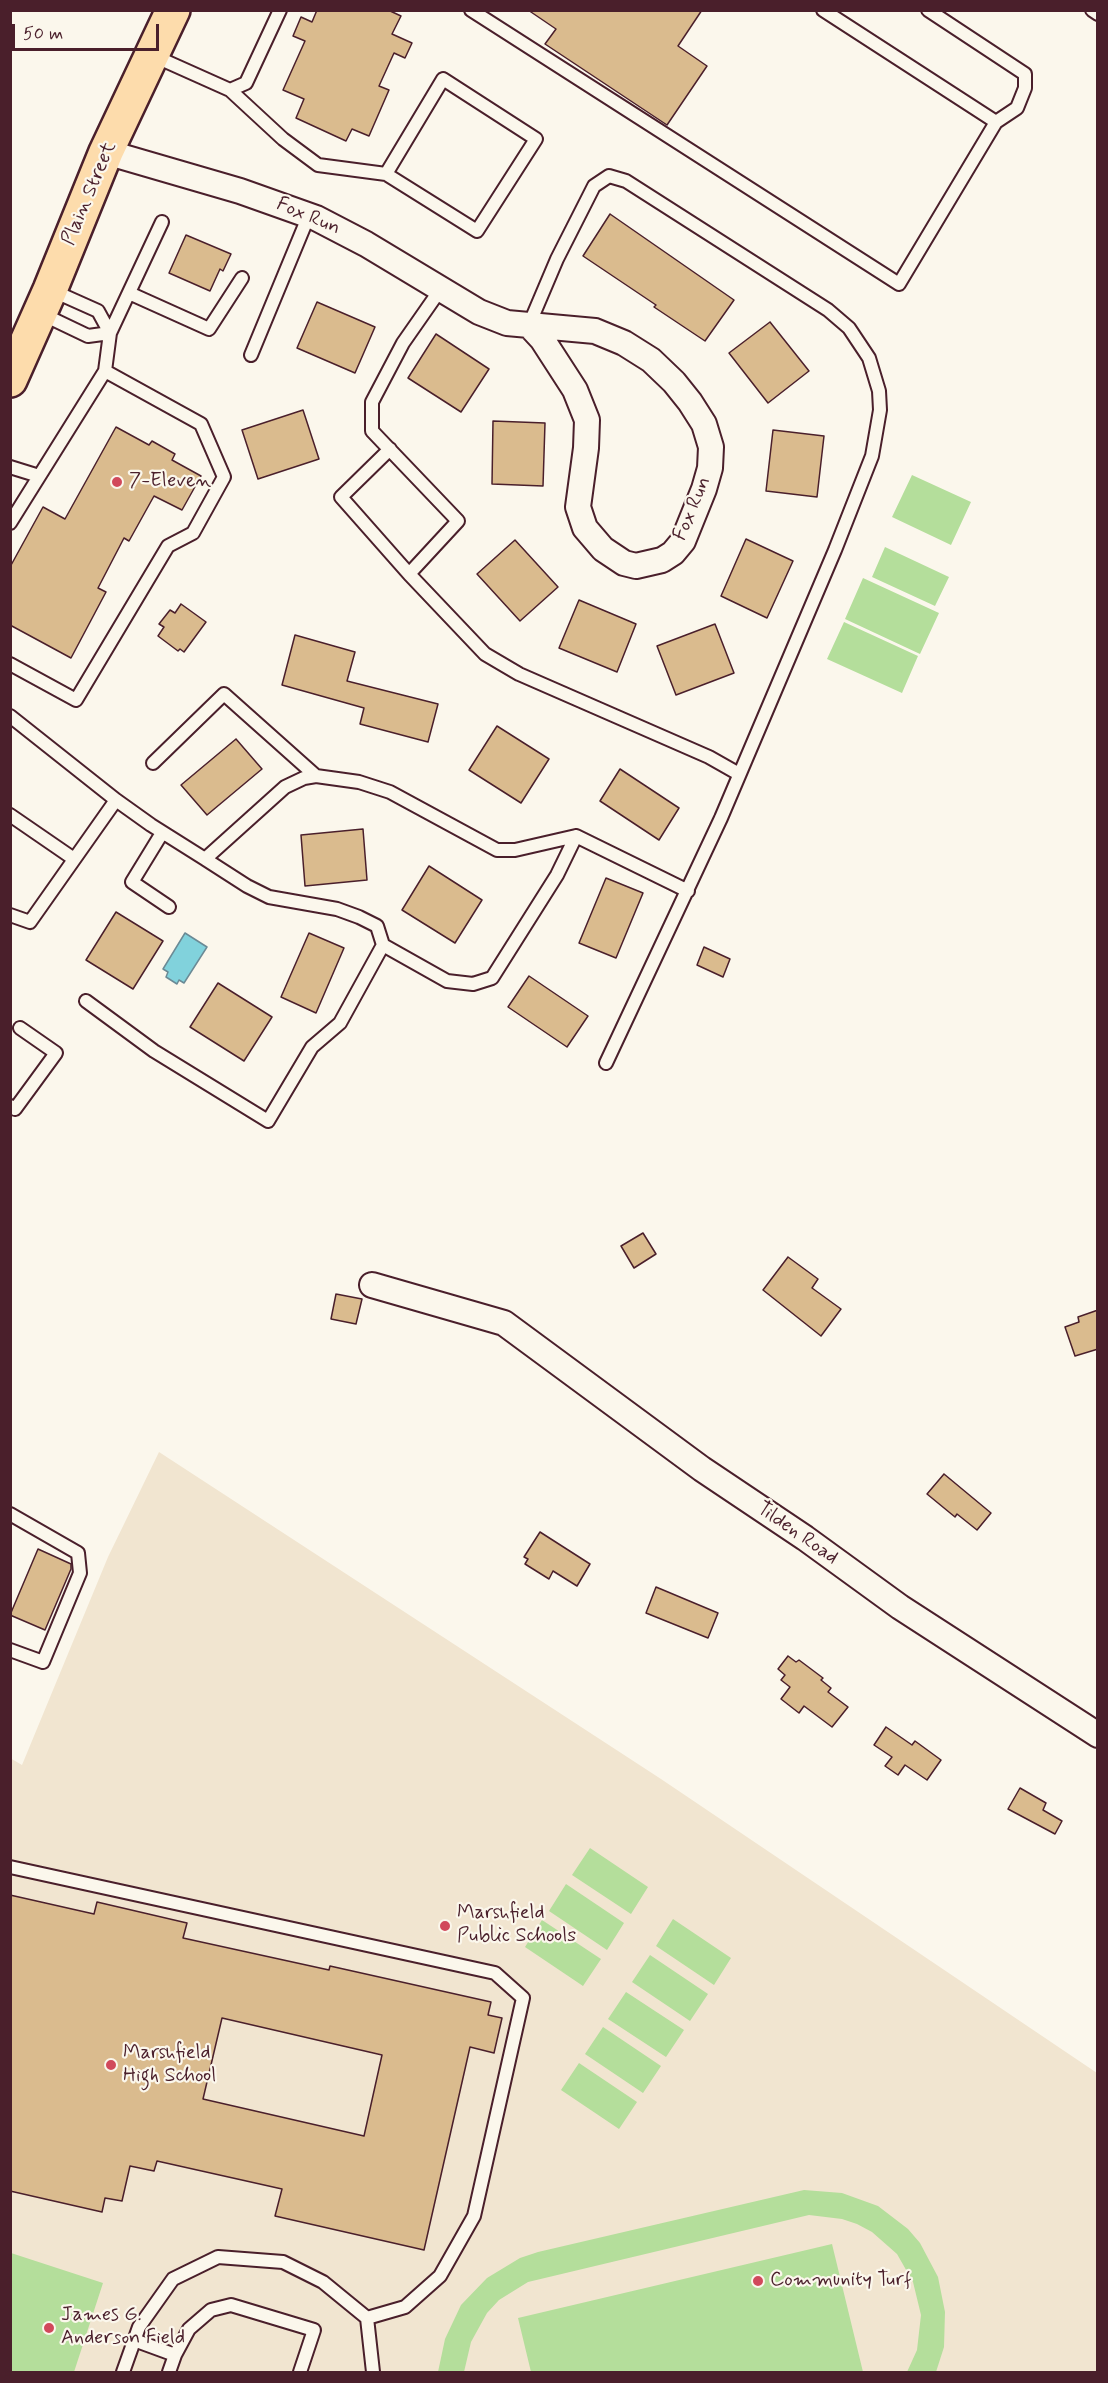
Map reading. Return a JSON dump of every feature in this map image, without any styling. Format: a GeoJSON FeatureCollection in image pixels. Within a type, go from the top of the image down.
{"type":"FeatureCollection","features":[{"type":"Feature","properties":{"kind":"main road","name":"Plain Street"},"geometry":{"type":"LineString","coordinates":[[10,380],[106,152],[173,10]]}},
{"type":"Feature","properties":{"kind":"street","name":"Fox Run"},"geometry":{"type":"LineString","coordinates":[[106,152],[240,190],[309,216],[366,244],[440,290],[493,318],[507,323],[529,325],[595,331],[624,343],[651,360],[674,382],[695,409],[704,424],[711,447],[710,468],[690,526],[683,541],[673,554],[648,565],[636,566],[624,563],[603,549],[585,528],[578,507],[586,448],[587,420],[575,390],[542,339],[529,325]]}},
{"type":"Feature","properties":{"kind":"street","name":"Tilden Road"},"geometry":{"type":"LineString","coordinates":[[372,1285],[504,1323],[702,1469],[805,1538],[900,1607],[1098,1736]]}},
{"type":"Feature","properties":{"kind":"lane"},"geometry":{"type":"LineString","coordinates":[[230,90],[246,83],[280,10]]}},
{"type":"Feature","properties":{"kind":"lane"},"geometry":{"type":"LineString","coordinates":[[471,10],[899,284],[996,122],[1017,108],[1025,88],[1024,74],[928,10]]}},
{"type":"Feature","properties":{"kind":"lane"},"geometry":{"type":"LineString","coordinates":[[823,10],[996,122]]}},
{"type":"Feature","properties":{"kind":"lane"},"geometry":{"type":"LineString","coordinates":[[1092,10],[1098,14]]}},
{"type":"Feature","properties":{"kind":"lane"},"geometry":{"type":"LineString","coordinates":[[153,56],[230,90],[283,139],[318,165],[386,174],[477,231],[536,139],[443,79],[386,174]]}},
{"type":"Feature","properties":{"kind":"lane"},"geometry":{"type":"LineString","coordinates":[[529,325],[557,259],[594,186],[609,176],[626,180],[828,310],[849,328],[869,358],[879,392],[880,410],[873,456],[688,891],[606,1064]]}},
{"type":"Feature","properties":{"kind":"lane"},"geometry":{"type":"LineString","coordinates":[[251,355],[309,216]]}},
{"type":"Feature","properties":{"kind":"lane"},"geometry":{"type":"LineString","coordinates":[[10,523],[105,371],[110,333],[162,222]]}},
{"type":"Feature","properties":{"kind":"lane"},"geometry":{"type":"LineString","coordinates":[[129,293],[209,329],[242,278]]}},
{"type":"Feature","properties":{"kind":"lane"},"geometry":{"type":"LineString","coordinates":[[409,574],[458,521],[372,431],[372,402],[403,343],[440,290]]}},
{"type":"Feature","properties":{"kind":"lane"},"geometry":{"type":"LineString","coordinates":[[45,301],[98,311],[110,333]]}},
{"type":"Feature","properties":{"kind":"lane"},"geometry":{"type":"LineString","coordinates":[[45,301],[88,336],[110,333]]}},
{"type":"Feature","properties":{"kind":"lane"},"geometry":{"type":"LineString","coordinates":[[10,664],[76,700],[168,546],[193,533],[224,477],[201,424],[105,371]]}},
{"type":"Feature","properties":{"kind":"lane"},"geometry":{"type":"LineString","coordinates":[[390,449],[341,497],[409,574],[485,654],[519,674],[709,757],[739,774]]}},
{"type":"Feature","properties":{"kind":"lane"},"geometry":{"type":"LineString","coordinates":[[10,467],[39,476]]}},
{"type":"Feature","properties":{"kind":"lane"},"geometry":{"type":"LineString","coordinates":[[153,763],[224,694],[316,777]]}},
{"type":"Feature","properties":{"kind":"lane"},"geometry":{"type":"LineString","coordinates":[[10,716],[116,800],[162,833],[247,886],[269,897],[337,909],[359,917],[377,926],[382,945],[340,1023],[312,1047],[268,1121],[154,1051],[86,1001]]}},
{"type":"Feature","properties":{"kind":"lane"},"geometry":{"type":"LineString","coordinates":[[206,859],[285,787],[304,778],[316,777],[359,782],[390,792],[497,850],[515,850],[576,836],[688,891]]}},
{"type":"Feature","properties":{"kind":"lane"},"geometry":{"type":"LineString","coordinates":[[10,915],[30,922],[116,800]]}},
{"type":"Feature","properties":{"kind":"lane"},"geometry":{"type":"LineString","coordinates":[[10,815],[74,860]]}},
{"type":"Feature","properties":{"kind":"lane"},"geometry":{"type":"LineString","coordinates":[[162,833],[132,882],[169,907]]}},
{"type":"Feature","properties":{"kind":"lane"},"geometry":{"type":"LineString","coordinates":[[382,945],[447,981],[473,984],[492,978],[556,875],[576,836]]}},
{"type":"Feature","properties":{"kind":"lane"},"geometry":{"type":"LineString","coordinates":[[10,1106],[15,1108],[56,1053],[20,1028]]}},
{"type":"Feature","properties":{"kind":"lane"},"geometry":{"type":"LineString","coordinates":[[10,1514],[78,1552],[81,1573],[43,1662],[10,1650]]}},
{"type":"Feature","properties":{"kind":"lane"},"geometry":{"type":"LineString","coordinates":[[10,1867],[495,1973],[523,1998],[474,2216],[440,2276],[405,2307],[367,2318]]}},
{"type":"Feature","properties":{"kind":"lane"},"geometry":{"type":"LineString","coordinates":[[123,2373],[139,2327],[173,2279],[218,2257],[283,2262],[323,2282],[367,2318],[373,2373]]}},
{"type":"Feature","properties":{"kind":"lane"},"geometry":{"type":"LineString","coordinates":[[169,2373],[175,2355],[189,2329],[211,2310],[231,2305],[314,2330],[300,2373]]}},
{"type":"Feature","properties":{"kind":"lane"},"geometry":{"type":"LineString","coordinates":[[134,2340],[175,2355]]}},
{"type":"Feature","properties":{"kind":"shaded area","name":"Marshfield Public Schools"},"geometry":{"type":"Polygon","coordinates":[[[159,1452],[661,1779],[1097,2073],[1097,2372],[11,2372],[10,1758],[22,1765],[108,1557],[159,1452]]]}},
{"type":"Feature","properties":{"kind":"green space"},"geometry":{"type":"Polygon","coordinates":[[[912,475],[971,502],[951,545],[892,517],[912,475]]]}},
{"type":"Feature","properties":{"kind":"green space"},"geometry":{"type":"Polygon","coordinates":[[[885,547],[949,577],[935,606],[872,577],[885,547]]]}},
{"type":"Feature","properties":{"kind":"green space"},"geometry":{"type":"Polygon","coordinates":[[[863,578],[939,613],[920,654],[845,619],[863,578]]]}},
{"type":"Feature","properties":{"kind":"green space"},"geometry":{"type":"Polygon","coordinates":[[[844,622],[918,656],[902,693],[827,659],[844,622]]]}},
{"type":"Feature","properties":{"kind":"green space"},"geometry":{"type":"Polygon","coordinates":[[[590,1848],[648,1887],[631,1914],[572,1875],[590,1848]]]}},
{"type":"Feature","properties":{"kind":"green space"},"geometry":{"type":"Polygon","coordinates":[[[566,1884],[624,1923],[607,1950],[549,1911],[566,1884]]]}},
{"type":"Feature","properties":{"kind":"green space"},"geometry":{"type":"Polygon","coordinates":[[[673,1919],[731,1958],[714,1985],[656,1946],[673,1919]]]}},
{"type":"Feature","properties":{"kind":"green space"},"geometry":{"type":"Polygon","coordinates":[[[542,1920],[601,1959],[583,1986],[525,1947],[542,1920]]]}},
{"type":"Feature","properties":{"kind":"green space"},"geometry":{"type":"Polygon","coordinates":[[[650,1955],[708,1994],[690,2021],[632,1982],[650,1955]]]}},
{"type":"Feature","properties":{"kind":"green space"},"geometry":{"type":"Polygon","coordinates":[[[626,1992],[684,2030],[666,2057],[608,2019],[626,1992]]]}},
{"type":"Feature","properties":{"kind":"green space"},"geometry":{"type":"Polygon","coordinates":[[[603,2027],[661,2066],[643,2093],[585,2054],[603,2027]]]}},
{"type":"Feature","properties":{"kind":"green space"},"geometry":{"type":"Polygon","coordinates":[[[579,2063],[637,2102],[619,2129],[561,2090],[579,2063]]]}},
{"type":"Feature","properties":{"kind":"green space"},"geometry":{"type":"Polygon","coordinates":[[[804,2190],[842,2193],[878,2206],[908,2229],[920,2243],[938,2277],[945,2312],[944,2347],[936,2372],[907,2372],[917,2350],[921,2315],[913,2282],[897,2254],[872,2232],[857,2224],[842,2219],[809,2215],[528,2282],[499,2300],[487,2313],[471,2342],[464,2372],[438,2372],[445,2339],[461,2305],[487,2278],[520,2258],[804,2190]]]}},
{"type":"Feature","properties":{"kind":"green space","name":"Community Turf"},"geometry":{"type":"Polygon","coordinates":[[[832,2244],[863,2372],[531,2372],[518,2318],[832,2244]]]}},
{"type":"Feature","properties":{"kind":"green space","name":"James G. Anderson Field"},"geometry":{"type":"Polygon","coordinates":[[[11,2253],[103,2283],[74,2372],[11,2372],[11,2253]]]}},
{"type":"Feature","properties":{"kind":"water"},"geometry":{"type":"Polygon","coordinates":[[[185,933],[207,947],[184,983],[179,980],[177,984],[166,977],[168,972],[163,969],[185,933]]]}},
{"type":"Feature","properties":{"kind":"building"},"geometry":{"type":"Polygon","coordinates":[[[317,10],[388,10],[401,16],[392,34],[412,43],[405,58],[394,53],[379,86],[389,90],[369,136],[352,129],[346,141],[296,118],[304,99],[283,90],[305,41],[293,36],[301,17],[312,22],[317,10]]]}},
{"type":"Feature","properties":{"kind":"building"},"geometry":{"type":"Polygon","coordinates":[[[528,10],[702,10],[678,46],[707,66],[667,125],[545,44],[556,29],[528,10]]]}},
{"type":"Feature","properties":{"kind":"building"},"geometry":{"type":"Polygon","coordinates":[[[610,214],[734,300],[705,341],[583,256],[610,214]]]}},
{"type":"Feature","properties":{"kind":"building"},"geometry":{"type":"Polygon","coordinates":[[[186,235],[231,254],[223,271],[220,269],[210,291],[169,273],[186,235]]]}},
{"type":"Feature","properties":{"kind":"building"},"geometry":{"type":"Polygon","coordinates":[[[317,302],[375,327],[355,373],[297,348],[317,302]]]}},
{"type":"Feature","properties":{"kind":"building"},"geometry":{"type":"Polygon","coordinates":[[[770,322],[809,371],[768,403],[729,353],[770,322]]]}},
{"type":"Feature","properties":{"kind":"building"},"geometry":{"type":"Polygon","coordinates":[[[436,334],[489,369],[461,412],[408,378],[436,334]]]}},
{"type":"Feature","properties":{"kind":"building"},"geometry":{"type":"Polygon","coordinates":[[[303,410],[319,459],[258,479],[242,430],[303,410]]]}},
{"type":"Feature","properties":{"kind":"building"},"geometry":{"type":"Polygon","coordinates":[[[493,421],[545,423],[543,486],[492,484],[493,421]]]}},
{"type":"Feature","properties":{"kind":"building"},"geometry":{"type":"Polygon","coordinates":[[[116,427],[149,445],[152,441],[175,454],[172,460],[201,476],[182,510],[154,496],[129,541],[124,538],[98,588],[106,592],[71,658],[10,625],[10,567],[43,507],[65,519],[116,427]]]}},
{"type":"Feature","properties":{"kind":"building"},"geometry":{"type":"Polygon","coordinates":[[[773,430],[824,436],[817,497],[766,491],[773,430]]]}},
{"type":"Feature","properties":{"kind":"building"},"geometry":{"type":"Polygon","coordinates":[[[746,539],[793,561],[767,618],[721,596],[746,539]]]}},
{"type":"Feature","properties":{"kind":"building"},"geometry":{"type":"Polygon","coordinates":[[[515,540],[558,587],[520,621],[477,574],[515,540]]]}},
{"type":"Feature","properties":{"kind":"building"},"geometry":{"type":"Polygon","coordinates":[[[579,600],[636,624],[617,672],[559,648],[579,600]]]}},
{"type":"Feature","properties":{"kind":"building"},"geometry":{"type":"Polygon","coordinates":[[[181,604],[206,622],[184,652],[180,649],[178,651],[158,636],[164,627],[159,624],[170,610],[175,613],[181,604]]]}},
{"type":"Feature","properties":{"kind":"building"},"geometry":{"type":"Polygon","coordinates":[[[715,624],[734,673],[676,695],[657,646],[715,624]]]}},
{"type":"Feature","properties":{"kind":"building"},"geometry":{"type":"Polygon","coordinates":[[[295,635],[355,652],[347,681],[438,704],[428,742],[360,724],[364,708],[282,685],[295,635]]]}},
{"type":"Feature","properties":{"kind":"building"},"geometry":{"type":"Polygon","coordinates":[[[497,726],[549,759],[521,803],[469,770],[497,726]]]}},
{"type":"Feature","properties":{"kind":"building"},"geometry":{"type":"Polygon","coordinates":[[[236,739],[262,769],[207,815],[181,785],[236,739]]]}},
{"type":"Feature","properties":{"kind":"building"},"geometry":{"type":"Polygon","coordinates":[[[620,769],[679,808],[659,840],[600,801],[620,769]]]}},
{"type":"Feature","properties":{"kind":"building"},"geometry":{"type":"Polygon","coordinates":[[[363,829],[367,880],[305,886],[301,835],[363,829]]]}},
{"type":"Feature","properties":{"kind":"building"},"geometry":{"type":"Polygon","coordinates":[[[429,866],[482,900],[455,943],[402,910],[429,866]]]}},
{"type":"Feature","properties":{"kind":"building"},"geometry":{"type":"Polygon","coordinates":[[[606,878],[643,893],[616,958],[579,943],[606,878]]]}},
{"type":"Feature","properties":{"kind":"building"},"geometry":{"type":"Polygon","coordinates":[[[116,912],[163,941],[133,989],[86,960],[116,912]]]}},
{"type":"Feature","properties":{"kind":"building"},"geometry":{"type":"Polygon","coordinates":[[[309,933],[344,948],[316,1013],[281,997],[309,933]]]}},
{"type":"Feature","properties":{"kind":"building"},"geometry":{"type":"Polygon","coordinates":[[[704,947],[730,959],[723,977],[697,965],[704,947]]]}},
{"type":"Feature","properties":{"kind":"building"},"geometry":{"type":"Polygon","coordinates":[[[529,976],[588,1016],[567,1047],[508,1007],[529,976]]]}},
{"type":"Feature","properties":{"kind":"building"},"geometry":{"type":"Polygon","coordinates":[[[218,983],[272,1017],[244,1061],[190,1027],[218,983]]]}},
{"type":"Feature","properties":{"kind":"building"},"geometry":{"type":"Polygon","coordinates":[[[643,1233],[656,1254],[634,1268],[621,1246],[643,1233]]]}},
{"type":"Feature","properties":{"kind":"building"},"geometry":{"type":"Polygon","coordinates":[[[788,1257],[818,1279],[812,1288],[841,1309],[821,1336],[763,1290],[788,1257]]]}},
{"type":"Feature","properties":{"kind":"building"},"geometry":{"type":"Polygon","coordinates":[[[336,1294],[362,1299],[356,1324],[331,1319],[336,1294]]]}},
{"type":"Feature","properties":{"kind":"building"},"geometry":{"type":"Polygon","coordinates":[[[1098,1310],[1098,1349],[1075,1356],[1065,1327],[1079,1322],[1078,1317],[1098,1310]]]}},
{"type":"Feature","properties":{"kind":"building"},"geometry":{"type":"Polygon","coordinates":[[[944,1474],[991,1513],[977,1530],[957,1514],[955,1517],[927,1494],[944,1474]]]}},
{"type":"Feature","properties":{"kind":"building"},"geometry":{"type":"Polygon","coordinates":[[[540,1532],[590,1564],[577,1586],[553,1571],[549,1579],[525,1564],[528,1559],[524,1557],[540,1532]]]}},
{"type":"Feature","properties":{"kind":"building"},"geometry":{"type":"Polygon","coordinates":[[[38,1549],[71,1564],[71,1569],[45,1630],[10,1615],[38,1549]]]}},
{"type":"Feature","properties":{"kind":"building"},"geometry":{"type":"Polygon","coordinates":[[[656,1587],[718,1613],[708,1638],[646,1613],[656,1587]]]}},
{"type":"Feature","properties":{"kind":"building"},"geometry":{"type":"Polygon","coordinates":[[[788,1656],[796,1662],[799,1660],[823,1678],[821,1680],[831,1688],[828,1692],[848,1707],[832,1727],[804,1706],[799,1713],[781,1699],[790,1687],[781,1680],[785,1675],[778,1669],[788,1656]]]}},
{"type":"Feature","properties":{"kind":"building"},"geometry":{"type":"Polygon","coordinates":[[[886,1727],[912,1745],[915,1741],[941,1760],[927,1780],[905,1765],[898,1775],[885,1766],[892,1757],[874,1745],[886,1727]]]}},
{"type":"Feature","properties":{"kind":"building"},"geometry":{"type":"Polygon","coordinates":[[[1020,1788],[1046,1803],[1043,1810],[1062,1821],[1055,1834],[1008,1809],[1020,1788]]]}},
{"type":"Feature","properties":{"kind":"building","name":"Marshfield High School"},"geometry":{"type":"Polygon","coordinates":[[[10,1895],[94,1914],[97,1902],[187,1923],[183,1938],[329,1970],[330,1966],[491,2002],[488,2015],[502,2018],[494,2053],[470,2047],[424,2250],[275,2216],[282,2189],[157,2161],[154,2171],[130,2166],[122,2201],[105,2198],[102,2212],[10,2191],[10,1895]],[[222,2018],[203,2099],[364,2136],[382,2055],[222,2018]]]}},
{"type":"Feature","properties":{"kind":"place","name":"7-Eleven"},"geometry":{"type":"Point","coordinates":[117,482]}},
{"type":"Feature","properties":{"kind":"place","name":"Marshfield Public Schools"},"geometry":{"type":"Point","coordinates":[445,1926]}},
{"type":"Feature","properties":{"kind":"place","name":"Marshfield High School"},"geometry":{"type":"Point","coordinates":[111,2065]}},
{"type":"Feature","properties":{"kind":"place","name":"Community Turf"},"geometry":{"type":"Point","coordinates":[758,2281]}},
{"type":"Feature","properties":{"kind":"place","name":"James G. Anderson Field"},"geometry":{"type":"Point","coordinates":[49,2328]}}]}
